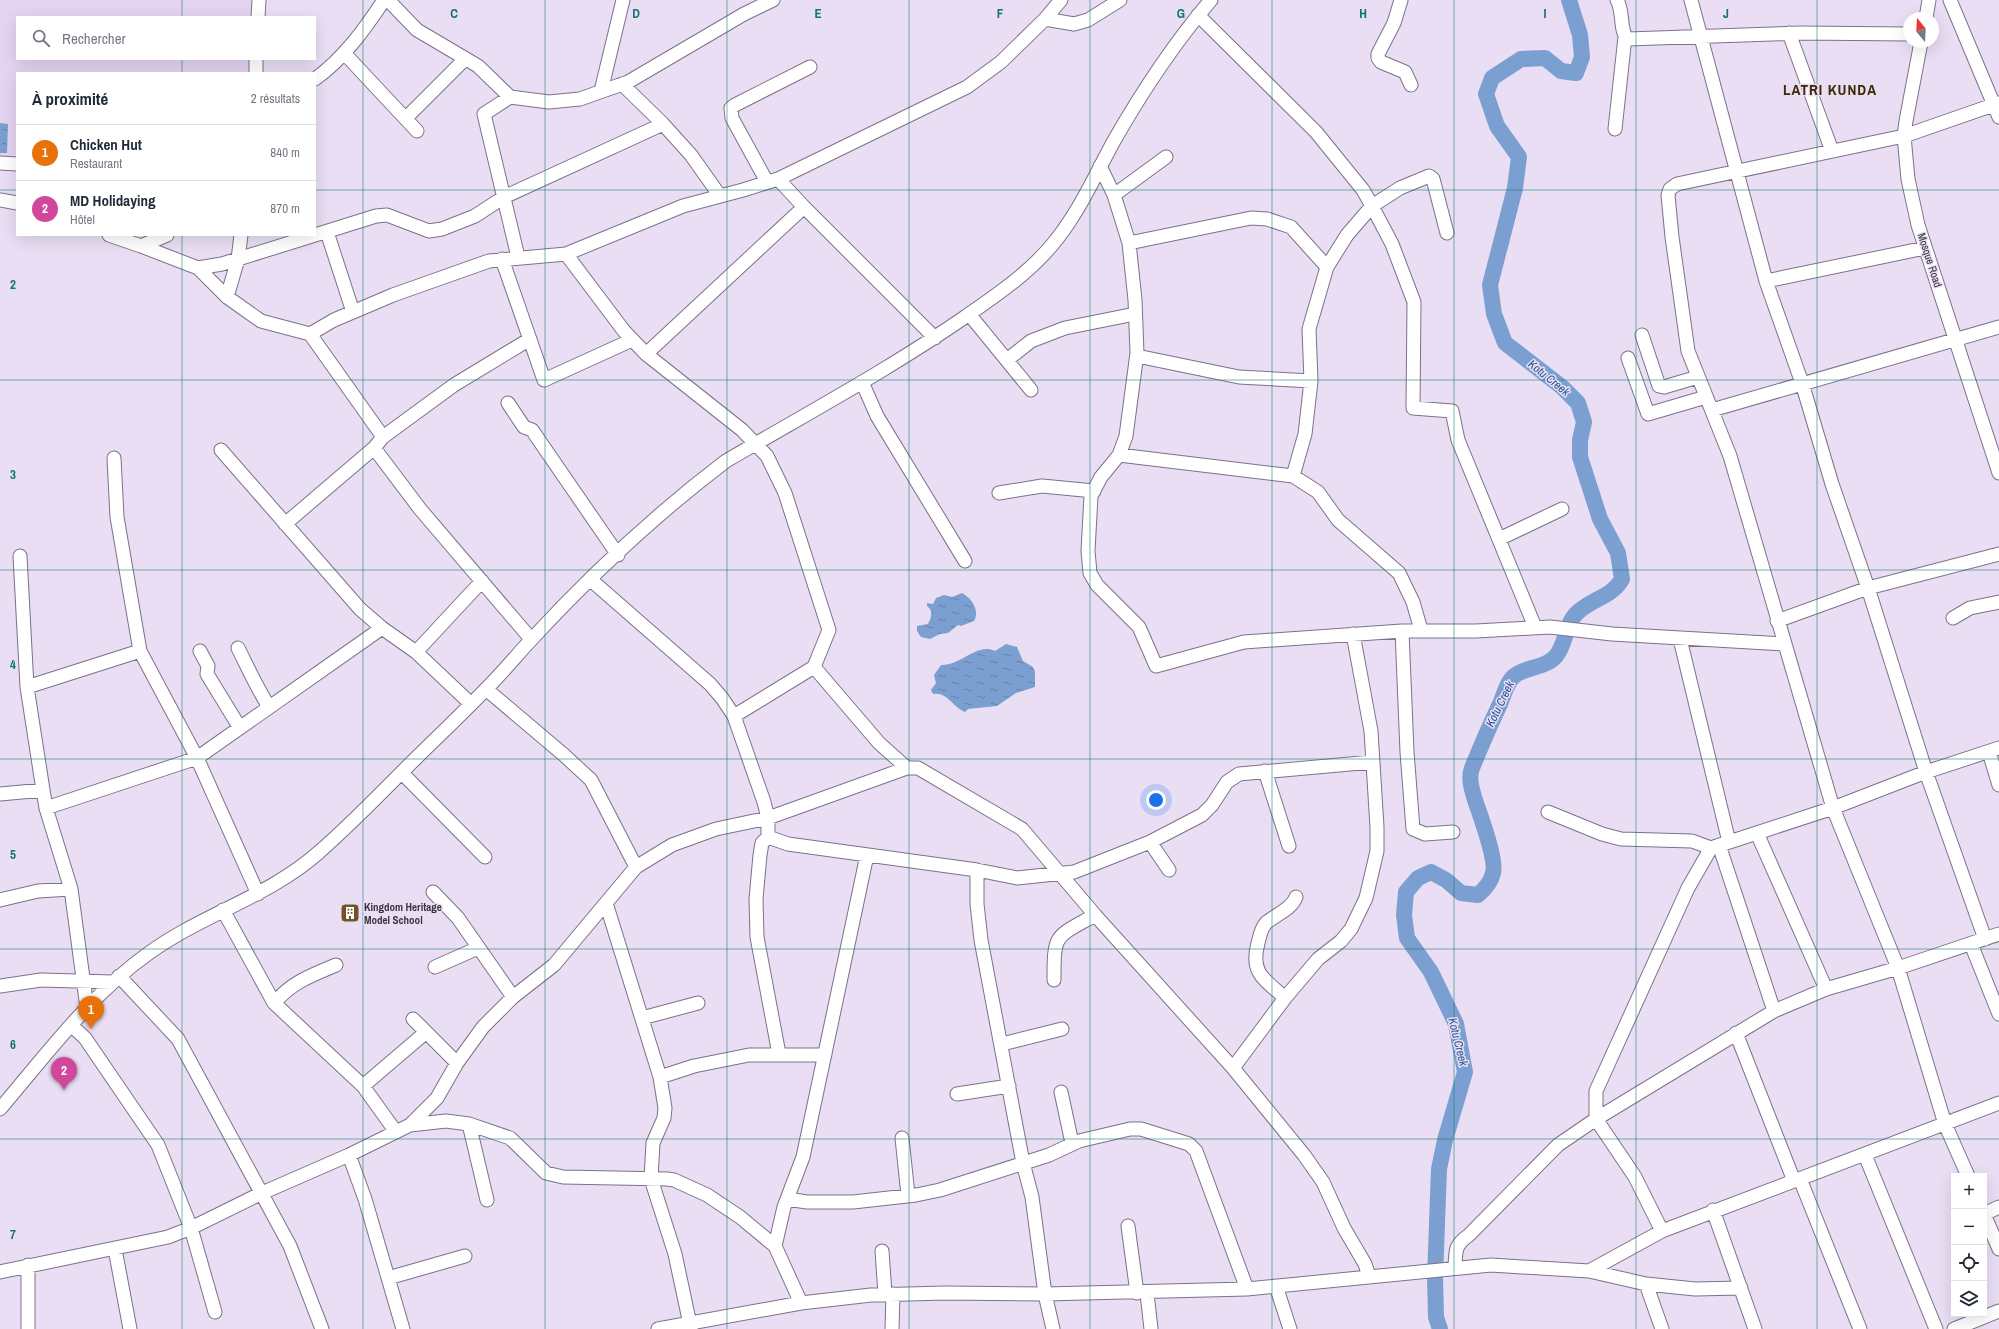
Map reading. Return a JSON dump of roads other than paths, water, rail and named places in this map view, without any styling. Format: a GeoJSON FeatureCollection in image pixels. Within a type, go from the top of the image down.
{"type":"FeatureCollection","features":[{"type":"Feature","properties":{"kind":"street"},"geometry":{"type":"LineString","coordinates":[[258,16],[259,0]]}},
{"type":"Feature","properties":{"kind":"street"},"geometry":{"type":"LineString","coordinates":[[316,78],[331,67],[344,53],[384,0]]}},
{"type":"Feature","properties":{"kind":"street"},"geometry":{"type":"LineString","coordinates":[[388,0],[417,30],[478,66],[510,97],[549,102],[580,99],[622,84],[744,14],[773,0]]}},
{"type":"Feature","properties":{"kind":"street"},"geometry":{"type":"LineString","coordinates":[[601,91],[623,0]]}},
{"type":"Feature","properties":{"kind":"street"},"geometry":{"type":"LineString","coordinates":[[310,334],[334,320],[452,273],[489,261],[518,257],[566,254],[683,206],[773,180],[967,87],[1001,62],[1045,18],[1060,0]]}},
{"type":"Feature","properties":{"kind":"street"},"geometry":{"type":"LineString","coordinates":[[1045,18],[1074,24],[1088,20],[1120,0]]}},
{"type":"Feature","properties":{"kind":"street"},"geometry":{"type":"LineString","coordinates":[[0,1109],[87,1008],[116,979],[164,942],[223,910],[258,894],[316,855],[344,830],[486,689],[531,639],[591,580],[653,521],[698,482],[726,461],[862,382],[934,338],[1017,280],[1052,246],[1074,216],[1100,166],[1136,104],[1198,15],[1211,0]]}},
{"type":"Feature","properties":{"kind":"street"},"geometry":{"type":"LineString","coordinates":[[1401,0],[1394,24],[1378,54],[1378,58],[1381,62],[1405,72],[1411,85]]}},
{"type":"Feature","properties":{"kind":"street"},"geometry":{"type":"LineString","coordinates":[[1615,128],[1625,37],[1622,10],[1617,0]]}},
{"type":"Feature","properties":{"kind":"street"},"geometry":{"type":"LineString","coordinates":[[1691,0],[1766,281],[1802,383],[1832,484],[1868,588],[1926,772],[1985,939]]}},
{"type":"Feature","properties":{"kind":"street"},"geometry":{"type":"LineString","coordinates":[[1927,12],[1929,0]]}},
{"type":"Feature","properties":{"kind":"street"},"geometry":{"type":"LineString","coordinates":[[1950,0],[1998,108],[1904,136],[1737,170],[1677,184],[1670,189],[1668,196],[1672,237],[1688,351],[1730,456],[1777,621],[1833,808],[1898,968],[1945,1124],[1967,1173]]}},
{"type":"Feature","properties":{"kind":"street"},"geometry":{"type":"LineString","coordinates":[[1198,15],[1316,132],[1363,190],[1372,206],[1392,244],[1414,302],[1413,408],[1452,411],[1458,440],[1534,627]]}},
{"type":"Feature","properties":{"kind":"street"},"geometry":{"type":"LineString","coordinates":[[1625,37],[1628,39],[1789,33],[1903,34]]}},
{"type":"Feature","properties":{"kind":"street"},"geometry":{"type":"LineString","coordinates":[[1789,33],[1832,151]]}},
{"type":"Feature","properties":{"kind":"street","name":"Mosque Road"},"geometry":{"type":"LineString","coordinates":[[1920,48],[1909,99],[1904,136],[1908,179],[1913,206],[1925,248],[1999,473]]}},
{"type":"Feature","properties":{"kind":"street"},"geometry":{"type":"LineString","coordinates":[[344,53],[417,130]]}},
{"type":"Feature","properties":{"kind":"street"},"geometry":{"type":"LineString","coordinates":[[406,118],[466,59]]}},
{"type":"Feature","properties":{"kind":"street"},"geometry":{"type":"LineString","coordinates":[[256,60],[256,72]]}},
{"type":"Feature","properties":{"kind":"street"},"geometry":{"type":"LineString","coordinates":[[810,67],[735,105],[731,108],[732,118],[773,180],[804,207],[934,338]]}},
{"type":"Feature","properties":{"kind":"street"},"geometry":{"type":"LineString","coordinates":[[622,84],[663,124],[691,155],[720,196]]}},
{"type":"Feature","properties":{"kind":"street"},"geometry":{"type":"LineString","coordinates":[[510,97],[484,114],[518,257]]}},
{"type":"Feature","properties":{"kind":"street"},"geometry":{"type":"LineString","coordinates":[[316,235],[376,216],[387,215],[429,231],[442,229],[475,216],[504,198],[663,124]]}},
{"type":"Feature","properties":{"kind":"street"},"geometry":{"type":"LineString","coordinates":[[1114,195],[1166,157]]}},
{"type":"Feature","properties":{"kind":"street"},"geometry":{"type":"LineString","coordinates":[[0,163],[16,164]]}},
{"type":"Feature","properties":{"kind":"street"},"geometry":{"type":"LineString","coordinates":[[1100,166],[1114,195],[1129,243],[1136,314],[1137,356],[1126,436],[1118,455],[1101,477],[1091,496],[1088,552],[1090,573],[1097,585],[1139,627],[1156,666],[1244,642],[1421,630],[1476,631],[1534,627],[1568,628],[1680,639],[1784,644]]}},
{"type":"Feature","properties":{"kind":"street"},"geometry":{"type":"LineString","coordinates":[[1293,476],[1306,434],[1311,381],[1309,329],[1327,267],[1347,235],[1372,206],[1400,188],[1429,176],[1433,179],[1448,233]]}},
{"type":"Feature","properties":{"kind":"street"},"geometry":{"type":"LineString","coordinates":[[0,200],[16,203]]}},
{"type":"Feature","properties":{"kind":"street"},"geometry":{"type":"LineString","coordinates":[[646,354],[804,207]]}},
{"type":"Feature","properties":{"kind":"street"},"geometry":{"type":"LineString","coordinates":[[1129,243],[1250,218],[1268,219],[1291,228],[1327,267]]}},
{"type":"Feature","properties":{"kind":"street"},"geometry":{"type":"LineString","coordinates":[[327,232],[353,312]]}},
{"type":"Feature","properties":{"kind":"street"},"geometry":{"type":"LineString","coordinates":[[112,236],[198,268],[227,297],[261,321],[310,334],[383,437]]}},
{"type":"Feature","properties":{"kind":"street"},"geometry":{"type":"LineString","coordinates":[[141,246],[165,236]]}},
{"type":"Feature","properties":{"kind":"street"},"geometry":{"type":"LineString","coordinates":[[227,297],[238,259],[241,236]]}},
{"type":"Feature","properties":{"kind":"street"},"geometry":{"type":"LineString","coordinates":[[198,268],[222,264],[314,236]]}},
{"type":"Feature","properties":{"kind":"street"},"geometry":{"type":"LineString","coordinates":[[1766,281],[1925,248]]}},
{"type":"Feature","properties":{"kind":"street"},"geometry":{"type":"LineString","coordinates":[[566,254],[632,340],[646,354],[742,430],[756,443],[767,456],[785,493],[829,630],[814,667],[734,716]]}},
{"type":"Feature","properties":{"kind":"street"},"geometry":{"type":"LineString","coordinates":[[502,259],[544,380],[632,340]]}},
{"type":"Feature","properties":{"kind":"street"},"geometry":{"type":"LineString","coordinates":[[969,314],[1031,390]]}},
{"type":"Feature","properties":{"kind":"street"},"geometry":{"type":"LineString","coordinates":[[1007,360],[1032,341],[1065,328],[1136,314]]}},
{"type":"Feature","properties":{"kind":"street"},"geometry":{"type":"LineString","coordinates":[[1712,410],[1954,338],[1999,327]]}},
{"type":"Feature","properties":{"kind":"street"},"geometry":{"type":"LineString","coordinates":[[1642,335],[1659,386],[1664,387],[1698,377]]}},
{"type":"Feature","properties":{"kind":"street"},"geometry":{"type":"LineString","coordinates":[[285,524],[374,448],[383,437],[454,385],[530,339]]}},
{"type":"Feature","properties":{"kind":"street"},"geometry":{"type":"LineString","coordinates":[[1137,356],[1239,377],[1311,381]]}},
{"type":"Feature","properties":{"kind":"street"},"geometry":{"type":"LineString","coordinates":[[1628,358],[1648,414],[1706,397]]}},
{"type":"Feature","properties":{"kind":"street"},"geometry":{"type":"LineString","coordinates":[[862,382],[881,422],[965,561]]}},
{"type":"Feature","properties":{"kind":"street"},"geometry":{"type":"LineString","coordinates":[[508,403],[524,427],[532,430],[618,555]]}},
{"type":"Feature","properties":{"kind":"street"},"geometry":{"type":"LineString","coordinates":[[374,448],[420,509],[531,639]]}},
{"type":"Feature","properties":{"kind":"street"},"geometry":{"type":"LineString","coordinates":[[221,450],[360,609],[382,628],[416,652],[471,704]]}},
{"type":"Feature","properties":{"kind":"street"},"geometry":{"type":"LineString","coordinates":[[1118,455],[1293,476],[1318,492],[1338,520],[1399,573],[1413,602],[1421,630]]}},
{"type":"Feature","properties":{"kind":"street"},"geometry":{"type":"LineString","coordinates":[[114,458],[117,517],[140,651],[197,758],[258,894]]}},
{"type":"Feature","properties":{"kind":"street"},"geometry":{"type":"LineString","coordinates":[[998,493],[1042,486],[1094,491]]}},
{"type":"Feature","properties":{"kind":"street"},"geometry":{"type":"LineString","coordinates":[[1499,539],[1562,509]]}},
{"type":"Feature","properties":{"kind":"street"},"geometry":{"type":"LineString","coordinates":[[1777,621],[1868,588],[1999,554]]}},
{"type":"Feature","properties":{"kind":"street"},"geometry":{"type":"LineString","coordinates":[[20,556],[27,687],[46,808],[71,889],[87,1008]]}},
{"type":"Feature","properties":{"kind":"street"},"geometry":{"type":"LineString","coordinates":[[591,580],[710,684],[734,716],[768,818],[768,837],[762,843],[756,899],[757,937],[778,1054]]}},
{"type":"Feature","properties":{"kind":"street"},"geometry":{"type":"LineString","coordinates":[[416,652],[482,581]]}},
{"type":"Feature","properties":{"kind":"street"},"geometry":{"type":"LineString","coordinates":[[1953,618],[1970,608],[1999,602]]}},
{"type":"Feature","properties":{"kind":"street"},"geometry":{"type":"LineString","coordinates":[[46,808],[197,758],[382,628]]}},
{"type":"Feature","properties":{"kind":"street"},"geometry":{"type":"LineString","coordinates":[[1402,631],[1407,759],[1413,829],[1425,834],[1453,832]]}},
{"type":"Feature","properties":{"kind":"street"},"geometry":{"type":"LineString","coordinates":[[1233,1068],[1285,998],[1318,959],[1342,941],[1351,929],[1366,898],[1377,851],[1377,827],[1371,731],[1353,634]]}},
{"type":"Feature","properties":{"kind":"street"},"geometry":{"type":"LineString","coordinates":[[1680,639],[1720,845],[1774,1011]]}},
{"type":"Feature","properties":{"kind":"street"},"geometry":{"type":"LineString","coordinates":[[238,648],[254,677],[257,688],[269,707]]}},
{"type":"Feature","properties":{"kind":"street"},"geometry":{"type":"LineString","coordinates":[[27,687],[140,651]]}},
{"type":"Feature","properties":{"kind":"street"},"geometry":{"type":"LineString","coordinates":[[200,651],[208,666],[207,674],[240,728]]}},
{"type":"Feature","properties":{"kind":"street"},"geometry":{"type":"LineString","coordinates":[[814,667],[879,743],[906,768]]}},
{"type":"Feature","properties":{"kind":"street"},"geometry":{"type":"LineString","coordinates":[[486,689],[564,755],[591,780],[636,867]]}},
{"type":"Feature","properties":{"kind":"street"},"geometry":{"type":"LineString","coordinates":[[1548,812],[1602,834],[1621,839],[1692,841],[1720,845],[1833,808],[1926,772],[1994,750],[1999,785]]}},
{"type":"Feature","properties":{"kind":"street"},"geometry":{"type":"LineString","coordinates":[[768,837],[788,844],[977,870],[1018,878],[1074,872],[1150,842],[1202,815],[1212,805],[1232,777],[1239,774],[1372,762]]}},
{"type":"Feature","properties":{"kind":"street"},"geometry":{"type":"LineString","coordinates":[[0,1272],[168,1237],[191,1228],[262,1193],[349,1155],[410,1125],[437,1098],[457,1063],[483,1027],[513,997],[554,965],[636,867],[672,845],[716,829],[768,818],[906,768],[918,768],[1022,829],[1094,915],[1233,1068],[1304,1155],[1323,1182],[1344,1228],[1365,1264],[1369,1276]]}},
{"type":"Feature","properties":{"kind":"street"},"geometry":{"type":"LineString","coordinates":[[1265,771],[1289,846]]}},
{"type":"Feature","properties":{"kind":"street"},"geometry":{"type":"LineString","coordinates":[[402,773],[485,857]]}},
{"type":"Feature","properties":{"kind":"street"},"geometry":{"type":"LineString","coordinates":[[0,794],[43,790]]}},
{"type":"Feature","properties":{"kind":"street"},"geometry":{"type":"LineString","coordinates":[[1757,833],[1826,989]]}},
{"type":"Feature","properties":{"kind":"street"},"geometry":{"type":"LineString","coordinates":[[1150,842],[1169,870]]}},
{"type":"Feature","properties":{"kind":"street"},"geometry":{"type":"LineString","coordinates":[[1662,1231],[1635,1177],[1596,1119],[1596,1091],[1688,888],[1720,845]]}},
{"type":"Feature","properties":{"kind":"street"},"geometry":{"type":"LineString","coordinates":[[775,1246],[788,1199],[803,1157],[867,854]]}},
{"type":"Feature","properties":{"kind":"street"},"geometry":{"type":"LineString","coordinates":[[977,870],[977,904],[981,940],[1002,1044],[1023,1163],[1032,1197],[1045,1294],[1053,1329]]}},
{"type":"Feature","properties":{"kind":"street"},"geometry":{"type":"LineString","coordinates":[[0,900],[38,890],[71,889]]}},
{"type":"Feature","properties":{"kind":"street"},"geometry":{"type":"LineString","coordinates":[[433,892],[458,918],[513,997]]}},
{"type":"Feature","properties":{"kind":"street"},"geometry":{"type":"LineString","coordinates":[[1285,998],[1259,973],[1255,964],[1255,956],[1264,924],[1290,906],[1296,897]]}},
{"type":"Feature","properties":{"kind":"street"},"geometry":{"type":"LineString","coordinates":[[606,903],[660,1077],[665,1108],[664,1118],[653,1142],[651,1178],[675,1254],[690,1326]]}},
{"type":"Feature","properties":{"kind":"street"},"geometry":{"type":"LineString","coordinates":[[223,910],[274,1003],[363,1086],[396,1132]]}},
{"type":"Feature","properties":{"kind":"street"},"geometry":{"type":"LineString","coordinates":[[1054,980],[1054,950],[1058,938],[1094,915]]}},
{"type":"Feature","properties":{"kind":"street"},"geometry":{"type":"LineString","coordinates":[[1455,1268],[1456,1247],[1458,1243],[1468,1235],[1558,1145],[1596,1119],[1736,1033],[1774,1011],[1826,989],[1898,968],[1999,934]]}},
{"type":"Feature","properties":{"kind":"street"},"geometry":{"type":"LineString","coordinates":[[1971,944],[1999,1014]]}},
{"type":"Feature","properties":{"kind":"street"},"geometry":{"type":"LineString","coordinates":[[435,967],[478,948]]}},
{"type":"Feature","properties":{"kind":"street"},"geometry":{"type":"LineString","coordinates":[[274,1003],[285,990],[302,980],[336,965]]}},
{"type":"Feature","properties":{"kind":"street"},"geometry":{"type":"LineString","coordinates":[[0,986],[41,980],[84,982],[116,979],[178,1040],[290,1246],[322,1329]]}},
{"type":"Feature","properties":{"kind":"street"},"geometry":{"type":"LineString","coordinates":[[642,1018],[698,1003]]}},
{"type":"Feature","properties":{"kind":"street"},"geometry":{"type":"LineString","coordinates":[[413,1019],[425,1034],[457,1063]]}},
{"type":"Feature","properties":{"kind":"street"},"geometry":{"type":"LineString","coordinates":[[72,1026],[85,1038],[158,1145],[191,1228],[215,1312]]}},
{"type":"Feature","properties":{"kind":"street"},"geometry":{"type":"LineString","coordinates":[[1002,1044],[1062,1029]]}},
{"type":"Feature","properties":{"kind":"street"},"geometry":{"type":"LineString","coordinates":[[1736,1033],[1860,1329]]}},
{"type":"Feature","properties":{"kind":"street"},"geometry":{"type":"LineString","coordinates":[[363,1086],[425,1034]]}},
{"type":"Feature","properties":{"kind":"street"},"geometry":{"type":"LineString","coordinates":[[660,1077],[694,1066],[736,1057],[778,1054],[825,1055]]}},
{"type":"Feature","properties":{"kind":"street"},"geometry":{"type":"LineString","coordinates":[[957,1094],[1009,1086]]}},
{"type":"Feature","properties":{"kind":"street"},"geometry":{"type":"LineString","coordinates":[[1061,1092],[1072,1144]]}},
{"type":"Feature","properties":{"kind":"street"},"geometry":{"type":"LineString","coordinates":[[1589,1271],[1662,1231],[1999,1103]]}},
{"type":"Feature","properties":{"kind":"street"},"geometry":{"type":"LineString","coordinates":[[410,1125],[446,1121],[468,1124],[510,1138],[546,1173],[563,1177],[651,1178],[674,1180],[707,1195],[740,1217],[775,1246],[801,1303]]}},
{"type":"Feature","properties":{"kind":"street"},"geometry":{"type":"LineString","coordinates":[[468,1124],[488,1200]]}},
{"type":"Feature","properties":{"kind":"street"},"geometry":{"type":"LineString","coordinates":[[788,1199],[807,1202],[853,1202],[940,1190],[1049,1155],[1072,1144],[1098,1135],[1130,1128],[1141,1129],[1193,1146],[1247,1289]]}},
{"type":"Feature","properties":{"kind":"street"},"geometry":{"type":"LineString","coordinates":[[902,1138],[908,1195]]}},
{"type":"Feature","properties":{"kind":"street"},"geometry":{"type":"LineString","coordinates":[[349,1155],[365,1199],[403,1329]]}},
{"type":"Feature","properties":{"kind":"street"},"geometry":{"type":"LineString","coordinates":[[1865,1155],[1936,1329]]}},
{"type":"Feature","properties":{"kind":"street"},"geometry":{"type":"LineString","coordinates":[[1987,1213],[1999,1207]]}},
{"type":"Feature","properties":{"kind":"street"},"geometry":{"type":"LineString","coordinates":[[1714,1210],[1755,1329]]}},
{"type":"Feature","properties":{"kind":"street"},"geometry":{"type":"LineString","coordinates":[[1987,1221],[1999,1249]]}},
{"type":"Feature","properties":{"kind":"street"},"geometry":{"type":"LineString","coordinates":[[1128,1226],[1151,1329]]}},
{"type":"Feature","properties":{"kind":"street"},"geometry":{"type":"LineString","coordinates":[[115,1249],[130,1329]]}},
{"type":"Feature","properties":{"kind":"street"},"geometry":{"type":"LineString","coordinates":[[882,1251],[889,1294],[892,1329]]}},
{"type":"Feature","properties":{"kind":"street"},"geometry":{"type":"LineString","coordinates":[[388,1278],[465,1256]]}},
{"type":"Feature","properties":{"kind":"street"},"geometry":{"type":"LineString","coordinates":[[28,1265],[28,1329]]}},
{"type":"Feature","properties":{"kind":"street"},"geometry":{"type":"LineString","coordinates":[[658,1329],[690,1326],[801,1303],[889,1294],[1142,1293],[1247,1289],[1491,1265],[1589,1271],[1646,1284],[1695,1289],[1741,1288]]}},
{"type":"Feature","properties":{"kind":"street"},"geometry":{"type":"LineString","coordinates":[[1646,1284],[1662,1329]]}},
{"type":"Feature","properties":{"kind":"street"},"geometry":{"type":"LineString","coordinates":[[1276,1286],[1290,1329]]}},
{"type":"Feature","properties":{"kind":"street"},"geometry":{"type":"LineString","coordinates":[[1954,1329],[1999,1311]]}},
{"type":"Feature","properties":{"kind":"water"},"geometry":{"type":"Polygon","coordinates":[[[0,123],[8,124],[7,153],[0,153],[0,123]]]}},
{"type":"Feature","properties":{"kind":"water"},"geometry":{"type":"Polygon","coordinates":[[[962,593],[972,601],[974,605],[976,617],[974,621],[961,626],[958,625],[948,633],[940,634],[930,639],[921,637],[917,631],[917,626],[928,624],[931,617],[931,610],[927,606],[927,603],[933,604],[936,598],[944,595],[952,597],[962,593]]]}},
{"type":"Feature","properties":{"kind":"water"},"geometry":{"type":"Polygon","coordinates":[[[1006,644],[1017,647],[1023,661],[1033,667],[1035,672],[1035,687],[1016,693],[997,706],[968,709],[965,712],[946,697],[933,694],[931,690],[936,683],[934,675],[941,665],[955,662],[982,650],[988,649],[995,651],[1006,644]]]}},
{"type":"Feature","properties":{"kind":"waterway","name":"Kotu Creek"},"geometry":{"type":"LineString","coordinates":[[1440,1329],[1436,1317],[1435,1278],[1439,1169],[1445,1140],[1465,1072],[1456,1024],[1431,972],[1407,938],[1404,915],[1406,892],[1418,878],[1431,872],[1446,880],[1461,893],[1478,895],[1487,885],[1493,873],[1493,858],[1473,792],[1470,776],[1507,686],[1513,677],[1518,673],[1546,663],[1556,656],[1562,646],[1569,624],[1575,615],[1587,605],[1606,595],[1618,585],[1622,579],[1618,553],[1600,519],[1580,457],[1580,440],[1584,422],[1578,403],[1562,387],[1505,343],[1494,314],[1490,285],[1515,188],[1519,157],[1497,126],[1486,94],[1492,78],[1521,59],[1545,58],[1561,71],[1576,73],[1582,57],[1580,35],[1569,0]]}},
{"type":"Feature","properties":{"kind":"place","name":"Kingdom Heritage Model School"},"geometry":{"type":"Point","coordinates":[350,913]}},
{"type":"Feature","properties":{"kind":"place","name":"Chicken Hut"},"geometry":{"type":"Point","coordinates":[91,1029]}},
{"type":"Feature","properties":{"kind":"place","name":"MD Holidaying"},"geometry":{"type":"Point","coordinates":[64,1090]}},
{"type":"Feature","properties":{"kind":"district","name":"LATRI KUNDA"},"geometry":{"type":"Point","coordinates":[1830,90]}}]}
